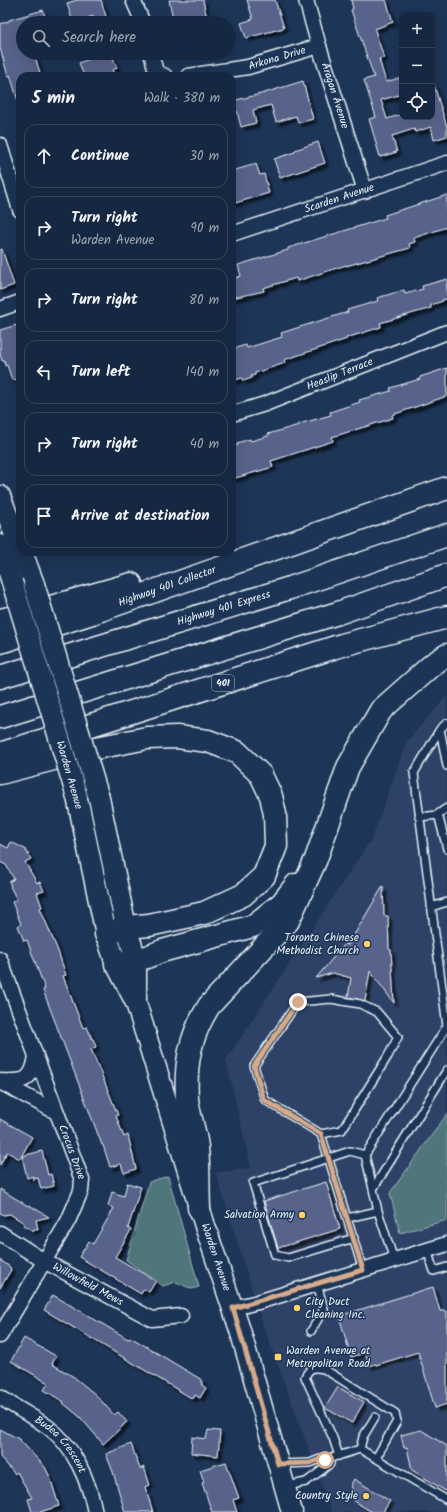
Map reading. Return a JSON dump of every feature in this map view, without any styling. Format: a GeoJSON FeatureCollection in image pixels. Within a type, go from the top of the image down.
{"type":"FeatureCollection","features":[{"type":"Feature","properties":{"kind":"highway","name":"Highway 401 Collector"},"geometry":{"type":"LineString","coordinates":[[0,642],[92,613],[447,488]]}},
{"type":"Feature","properties":{"kind":"highway"},"geometry":{"type":"LineString","coordinates":[[236,550],[353,522]]}},
{"type":"Feature","properties":{"kind":"highway","name":"Highway 401 Express"},"geometry":{"type":"LineString","coordinates":[[0,677],[290,588],[447,535]]}},
{"type":"Feature","properties":{"kind":"highway"},"geometry":{"type":"LineString","coordinates":[[0,620],[106,592],[215,556]]}},
{"type":"Feature","properties":{"kind":"highway"},"geometry":{"type":"LineString","coordinates":[[0,717],[338,613],[447,574]]}},
{"type":"Feature","properties":{"kind":"highway"},"geometry":{"type":"LineString","coordinates":[[338,613],[447,585]]}},
{"type":"Feature","properties":{"kind":"highway","name":"401"},"geometry":{"type":"LineString","coordinates":[[0,754],[342,645],[447,617]]}},
{"type":"Feature","properties":{"kind":"highway"},"geometry":{"type":"LineString","coordinates":[[199,1208],[196,1147],[187,1100],[187,1070],[192,1040],[200,1021],[210,1006],[288,921],[316,859],[348,767],[381,710],[432,664],[447,655]]}},
{"type":"Feature","properties":{"kind":"highway"},"geometry":{"type":"LineString","coordinates":[[0,773],[96,748],[147,738],[177,738],[208,741],[237,752],[260,775],[271,796],[275,814],[276,846],[264,876],[243,895],[204,913],[149,925],[126,927],[106,934]]}},
{"type":"Feature","properties":{"kind":"highway"},"geometry":{"type":"LineString","coordinates":[[126,962],[253,926],[282,903],[316,859]]}},
{"type":"Feature","properties":{"kind":"main road"},"geometry":{"type":"LineString","coordinates":[[0,496],[16,538]]}},
{"type":"Feature","properties":{"kind":"main road","name":"Warden Avenue"},"geometry":{"type":"LineString","coordinates":[[0,545],[77,797],[106,934],[126,962]]}},
{"type":"Feature","properties":{"kind":"main road","name":"Warden Avenue"},"geometry":{"type":"LineString","coordinates":[[24,556],[34,584],[99,798],[126,927],[126,962],[136,1003],[199,1208],[233,1308],[292,1512]]}},
{"type":"Feature","properties":{"kind":"street"},"geometry":{"type":"LineString","coordinates":[[133,0],[140,16]]}},
{"type":"Feature","properties":{"kind":"street","name":"Aragon Avenue"},"geometry":{"type":"LineString","coordinates":[[306,0],[365,191]]}},
{"type":"Feature","properties":{"kind":"street","name":"Arkona Drive"},"geometry":{"type":"LineString","coordinates":[[215,72],[248,67],[319,46]]}},
{"type":"Feature","properties":{"kind":"street"},"geometry":{"type":"LineString","coordinates":[[153,60],[156,72]]}},
{"type":"Feature","properties":{"kind":"street"},"geometry":{"type":"LineString","coordinates":[[0,145],[16,197]]}},
{"type":"Feature","properties":{"kind":"street","name":"Scarden Avenue"},"geometry":{"type":"LineString","coordinates":[[236,233],[447,163]]}},
{"type":"Feature","properties":{"kind":"street"},"geometry":{"type":"LineString","coordinates":[[0,309],[16,303]]}},
{"type":"Feature","properties":{"kind":"street","name":"Heaslip Terrace"},"geometry":{"type":"LineString","coordinates":[[236,413],[264,404],[447,332]]}},
{"type":"Feature","properties":{"kind":"street","name":"Crocus Drive"},"geometry":{"type":"LineString","coordinates":[[0,959],[82,1180],[81,1191],[68,1220],[0,1336]]}},
{"type":"Feature","properties":{"kind":"street"},"geometry":{"type":"LineString","coordinates":[[0,1081],[16,1082],[25,1079],[34,1071],[36,1056]]}},
{"type":"Feature","properties":{"kind":"street"},"geometry":{"type":"LineString","coordinates":[[0,1081],[56,1112]]}},
{"type":"Feature","properties":{"kind":"street","name":"Willowfield Mews"},"geometry":{"type":"LineString","coordinates":[[0,1233],[44,1261],[152,1319],[181,1316]]}},
{"type":"Feature","properties":{"kind":"street"},"geometry":{"type":"LineString","coordinates":[[233,1308],[447,1244]]}},
{"type":"Feature","properties":{"kind":"street","name":"Budea Crescent"},"geometry":{"type":"LineString","coordinates":[[0,1397],[57,1434],[74,1456],[88,1485],[93,1499],[95,1512]]}},
{"type":"Feature","properties":{"kind":"lane"},"geometry":{"type":"LineString","coordinates":[[394,1260],[378,1212],[365,1155],[446,1026],[446,1011],[414,773],[440,729],[447,723]]}},
{"type":"Feature","properties":{"kind":"lane"},"geometry":{"type":"LineString","coordinates":[[440,729],[447,766]]}},
{"type":"Feature","properties":{"kind":"lane"},"geometry":{"type":"LineString","coordinates":[[419,817],[438,815],[447,808]]}},
{"type":"Feature","properties":{"kind":"lane"},"geometry":{"type":"LineString","coordinates":[[438,815],[447,848]]}},
{"type":"Feature","properties":{"kind":"lane"},"geometry":{"type":"LineString","coordinates":[[431,907],[447,902]]}},
{"type":"Feature","properties":{"kind":"lane"},"geometry":{"type":"LineString","coordinates":[[321,1134],[342,1130],[388,1056],[398,1037],[376,1012],[360,1004],[332,999],[298,1002],[254,1066],[264,1100],[321,1134],[363,1270]]}},
{"type":"Feature","properties":{"kind":"lane"},"geometry":{"type":"LineString","coordinates":[[373,1189],[447,1070]]}},
{"type":"Feature","properties":{"kind":"lane"},"geometry":{"type":"LineString","coordinates":[[354,1238],[288,1258],[275,1255],[253,1183],[350,1152],[365,1155]]}},
{"type":"Feature","properties":{"kind":"lane"},"geometry":{"type":"LineString","coordinates":[[347,1218],[378,1212]]}},
{"type":"Feature","properties":{"kind":"lane"},"geometry":{"type":"LineString","coordinates":[[427,1250],[434,1271],[447,1267]]}},
{"type":"Feature","properties":{"kind":"lane"},"geometry":{"type":"LineString","coordinates":[[310,1331],[324,1309],[317,1284]]}},
{"type":"Feature","properties":{"kind":"lane"},"geometry":{"type":"LineString","coordinates":[[339,1456],[333,1438],[305,1378],[308,1371],[315,1367],[324,1369],[395,1413],[397,1421],[376,1458]]}},
{"type":"Feature","properties":{"kind":"lane"},"geometry":{"type":"LineString","coordinates":[[360,1449],[363,1437],[375,1417]]}},
{"type":"Feature","properties":{"kind":"lane"},"geometry":{"type":"LineString","coordinates":[[278,1464],[310,1463],[323,1458],[325,1460],[360,1449],[447,1500]]}},
{"type":"Feature","properties":{"kind":"lane"},"geometry":{"type":"LineString","coordinates":[[284,1487],[306,1482],[330,1464],[325,1460]]}},
{"type":"Feature","properties":{"kind":"shaded area"},"geometry":{"type":"Polygon","coordinates":[[[447,696],[447,1512],[332,1512],[263,1325],[216,1173],[251,1168],[226,1060],[372,838],[407,741],[447,696]]]}},
{"type":"Feature","properties":{"kind":"green space"},"geometry":{"type":"Polygon","coordinates":[[[447,1114],[447,1220],[400,1233],[390,1193],[447,1114]]]}},
{"type":"Feature","properties":{"kind":"green space"},"geometry":{"type":"Polygon","coordinates":[[[168,1176],[199,1287],[192,1289],[176,1282],[163,1286],[126,1260],[149,1182],[168,1176]]]}},
{"type":"Feature","properties":{"kind":"building"},"geometry":{"type":"Polygon","coordinates":[[[77,0],[101,0],[106,16],[71,16],[67,3],[77,0]]]}},
{"type":"Feature","properties":{"kind":"building"},"geometry":{"type":"Polygon","coordinates":[[[169,0],[203,0],[206,16],[172,16],[169,0]]]}},
{"type":"Feature","properties":{"kind":"building"},"geometry":{"type":"Polygon","coordinates":[[[247,0],[275,0],[284,28],[246,38],[241,23],[253,19],[247,0]]]}},
{"type":"Feature","properties":{"kind":"building"},"geometry":{"type":"Polygon","coordinates":[[[351,0],[386,0],[393,22],[375,29],[384,58],[379,59],[386,82],[399,78],[399,95],[381,100],[387,119],[399,115],[399,120],[435,120],[435,88],[447,127],[447,136],[434,140],[431,127],[415,132],[414,129],[392,136],[397,152],[380,157],[369,119],[376,117],[364,80],[374,77],[351,10],[353,9],[351,0]]]}},
{"type":"Feature","properties":{"kind":"building"},"geometry":{"type":"Polygon","coordinates":[[[43,10],[45,16],[23,16],[43,10]]]}},
{"type":"Feature","properties":{"kind":"building"},"geometry":{"type":"Polygon","coordinates":[[[16,18],[16,60],[36,60],[40,72],[16,72],[16,94],[10,75],[8,76],[0,48],[0,24],[16,18]]]}},
{"type":"Feature","properties":{"kind":"building"},"geometry":{"type":"Polygon","coordinates":[[[87,60],[114,60],[117,68],[112,70],[113,72],[82,72],[79,63],[87,60]]]}},
{"type":"Feature","properties":{"kind":"building"},"geometry":{"type":"Polygon","coordinates":[[[303,81],[313,119],[298,123],[296,116],[276,122],[271,105],[253,110],[256,123],[241,127],[236,111],[236,100],[303,81]]]}},
{"type":"Feature","properties":{"kind":"building"},"geometry":{"type":"Polygon","coordinates":[[[318,142],[325,163],[280,178],[274,159],[318,142]]]}},
{"type":"Feature","properties":{"kind":"building"},"geometry":{"type":"Polygon","coordinates":[[[256,164],[260,175],[264,174],[269,193],[236,203],[236,170],[256,164]]]}},
{"type":"Feature","properties":{"kind":"building"},"geometry":{"type":"Polygon","coordinates":[[[447,195],[447,227],[414,238],[415,242],[409,244],[410,248],[346,265],[297,281],[296,278],[263,288],[264,291],[236,297],[236,278],[241,276],[238,265],[386,218],[385,215],[447,195]]]}},
{"type":"Feature","properties":{"kind":"building"},"geometry":{"type":"Polygon","coordinates":[[[2,249],[14,285],[0,290],[0,250],[2,249]]]}},
{"type":"Feature","properties":{"kind":"building"},"geometry":{"type":"Polygon","coordinates":[[[447,279],[447,299],[431,305],[431,308],[380,323],[381,327],[284,360],[285,363],[255,373],[255,375],[251,376],[252,378],[243,381],[242,378],[236,380],[236,348],[246,345],[247,348],[282,337],[281,333],[348,312],[347,310],[378,301],[377,298],[404,290],[405,294],[423,289],[422,286],[447,279]]]}},
{"type":"Feature","properties":{"kind":"building"},"geometry":{"type":"Polygon","coordinates":[[[16,325],[16,380],[12,380],[7,365],[5,366],[4,360],[2,361],[0,354],[0,330],[16,325]]]}},
{"type":"Feature","properties":{"kind":"building"},"geometry":{"type":"Polygon","coordinates":[[[447,368],[447,396],[392,415],[393,418],[332,437],[333,441],[271,461],[273,467],[236,478],[237,443],[268,436],[268,434],[331,415],[330,412],[360,402],[359,400],[391,391],[390,388],[420,379],[420,377],[447,368]]]}},
{"type":"Feature","properties":{"kind":"building"},"geometry":{"type":"Polygon","coordinates":[[[11,842],[25,849],[31,859],[25,862],[37,883],[40,882],[44,891],[37,893],[42,907],[40,908],[58,951],[66,975],[63,976],[83,1028],[87,1027],[96,1047],[91,1049],[118,1115],[116,1116],[124,1137],[128,1135],[136,1169],[124,1173],[121,1164],[110,1167],[103,1145],[43,990],[45,989],[27,940],[24,941],[18,926],[21,924],[12,902],[17,900],[9,882],[14,879],[6,865],[0,862],[0,844],[8,848],[11,842]]]}},
{"type":"Feature","properties":{"kind":"building","name":"Toronto Chinese Methodist Church"},"geometry":{"type":"Polygon","coordinates":[[[383,886],[384,916],[388,916],[389,949],[391,950],[394,1003],[370,971],[365,1001],[348,997],[351,978],[333,973],[316,978],[345,944],[348,945],[383,886]]]}},
{"type":"Feature","properties":{"kind":"building"},"geometry":{"type":"Polygon","coordinates":[[[0,1119],[32,1137],[20,1159],[7,1152],[0,1165],[0,1119]]]}},
{"type":"Feature","properties":{"kind":"building"},"geometry":{"type":"Polygon","coordinates":[[[42,1151],[48,1175],[51,1174],[54,1186],[41,1189],[38,1178],[33,1179],[33,1176],[27,1178],[22,1156],[42,1151]]]}},
{"type":"Feature","properties":{"kind":"building","name":"Salvation Army"},"geometry":{"type":"Polygon","coordinates":[[[326,1182],[340,1229],[278,1248],[264,1201],[326,1182]]]}},
{"type":"Feature","properties":{"kind":"building"},"geometry":{"type":"Polygon","coordinates":[[[127,1183],[141,1187],[128,1228],[131,1230],[115,1257],[156,1281],[149,1292],[144,1289],[141,1294],[79,1257],[89,1241],[93,1244],[114,1208],[108,1206],[112,1192],[124,1196],[127,1183]]]}},
{"type":"Feature","properties":{"kind":"building"},"geometry":{"type":"Polygon","coordinates":[[[0,1189],[49,1217],[36,1220],[38,1229],[34,1229],[33,1231],[10,1214],[4,1215],[0,1213],[0,1189]]]}},
{"type":"Feature","properties":{"kind":"building"},"geometry":{"type":"Polygon","coordinates":[[[0,1260],[10,1267],[11,1270],[0,1288],[0,1260]]]}},
{"type":"Feature","properties":{"kind":"building"},"geometry":{"type":"Polygon","coordinates":[[[433,1287],[440,1311],[447,1311],[447,1404],[435,1408],[418,1352],[369,1366],[365,1353],[351,1357],[339,1316],[433,1287]]]}},
{"type":"Feature","properties":{"kind":"building"},"geometry":{"type":"Polygon","coordinates":[[[53,1295],[128,1339],[132,1338],[202,1380],[202,1385],[206,1388],[200,1398],[195,1395],[193,1399],[44,1310],[53,1295]]]}},
{"type":"Feature","properties":{"kind":"building"},"geometry":{"type":"Polygon","coordinates":[[[24,1338],[56,1356],[52,1364],[74,1377],[96,1395],[114,1415],[118,1412],[127,1422],[103,1444],[80,1417],[63,1403],[64,1402],[44,1390],[48,1383],[11,1361],[24,1338]]]}},
{"type":"Feature","properties":{"kind":"building"},"geometry":{"type":"Polygon","coordinates":[[[338,1387],[364,1402],[352,1423],[325,1408],[338,1387]]]}},
{"type":"Feature","properties":{"kind":"building"},"geometry":{"type":"Polygon","coordinates":[[[0,1429],[19,1439],[45,1467],[50,1477],[59,1506],[40,1512],[32,1512],[28,1499],[32,1498],[17,1472],[15,1474],[0,1457],[0,1429]]]}},
{"type":"Feature","properties":{"kind":"building"},"geometry":{"type":"Polygon","coordinates":[[[208,1430],[220,1431],[218,1456],[191,1453],[192,1437],[206,1439],[208,1430]]]}},
{"type":"Feature","properties":{"kind":"building"},"geometry":{"type":"Polygon","coordinates":[[[421,1430],[447,1446],[447,1492],[412,1470],[407,1447],[404,1448],[401,1435],[421,1430]]]}},
{"type":"Feature","properties":{"kind":"building"},"geometry":{"type":"Polygon","coordinates":[[[131,1444],[140,1469],[144,1467],[150,1485],[145,1487],[153,1512],[125,1512],[106,1454],[131,1444]]]}},
{"type":"Feature","properties":{"kind":"building"},"geometry":{"type":"Polygon","coordinates":[[[226,1462],[239,1498],[233,1500],[237,1512],[212,1512],[202,1483],[204,1482],[200,1470],[226,1462]]]}},
{"type":"Feature","properties":{"kind":"building"},"geometry":{"type":"Polygon","coordinates":[[[354,1479],[390,1501],[383,1512],[372,1512],[355,1502],[351,1485],[354,1479]]]}},
{"type":"Feature","properties":{"kind":"place","name":"Toronto Chinese Methodist Church"},"geometry":{"type":"Point","coordinates":[367,944]}},
{"type":"Feature","properties":{"kind":"place","name":"Salvation Army"},"geometry":{"type":"Point","coordinates":[302,1215]}},
{"type":"Feature","properties":{"kind":"place","name":"City Duct Cleaning Inc."},"geometry":{"type":"Point","coordinates":[297,1308]}},
{"type":"Feature","properties":{"kind":"place","name":"Warden Avenue at Metropolitan Road"},"geometry":{"type":"Point","coordinates":[278,1357]}},
{"type":"Feature","properties":{"kind":"place","name":"Country Style"},"geometry":{"type":"Point","coordinates":[366,1496]}},
{"type":"Feature","properties":{"kind":"route"},"geometry":{"type":"LineString","coordinates":[[298,1002],[254,1066],[264,1100],[321,1134],[363,1270],[258,1302],[233,1308],[278,1464],[310,1463],[323,1458],[325,1460]]}}]}
